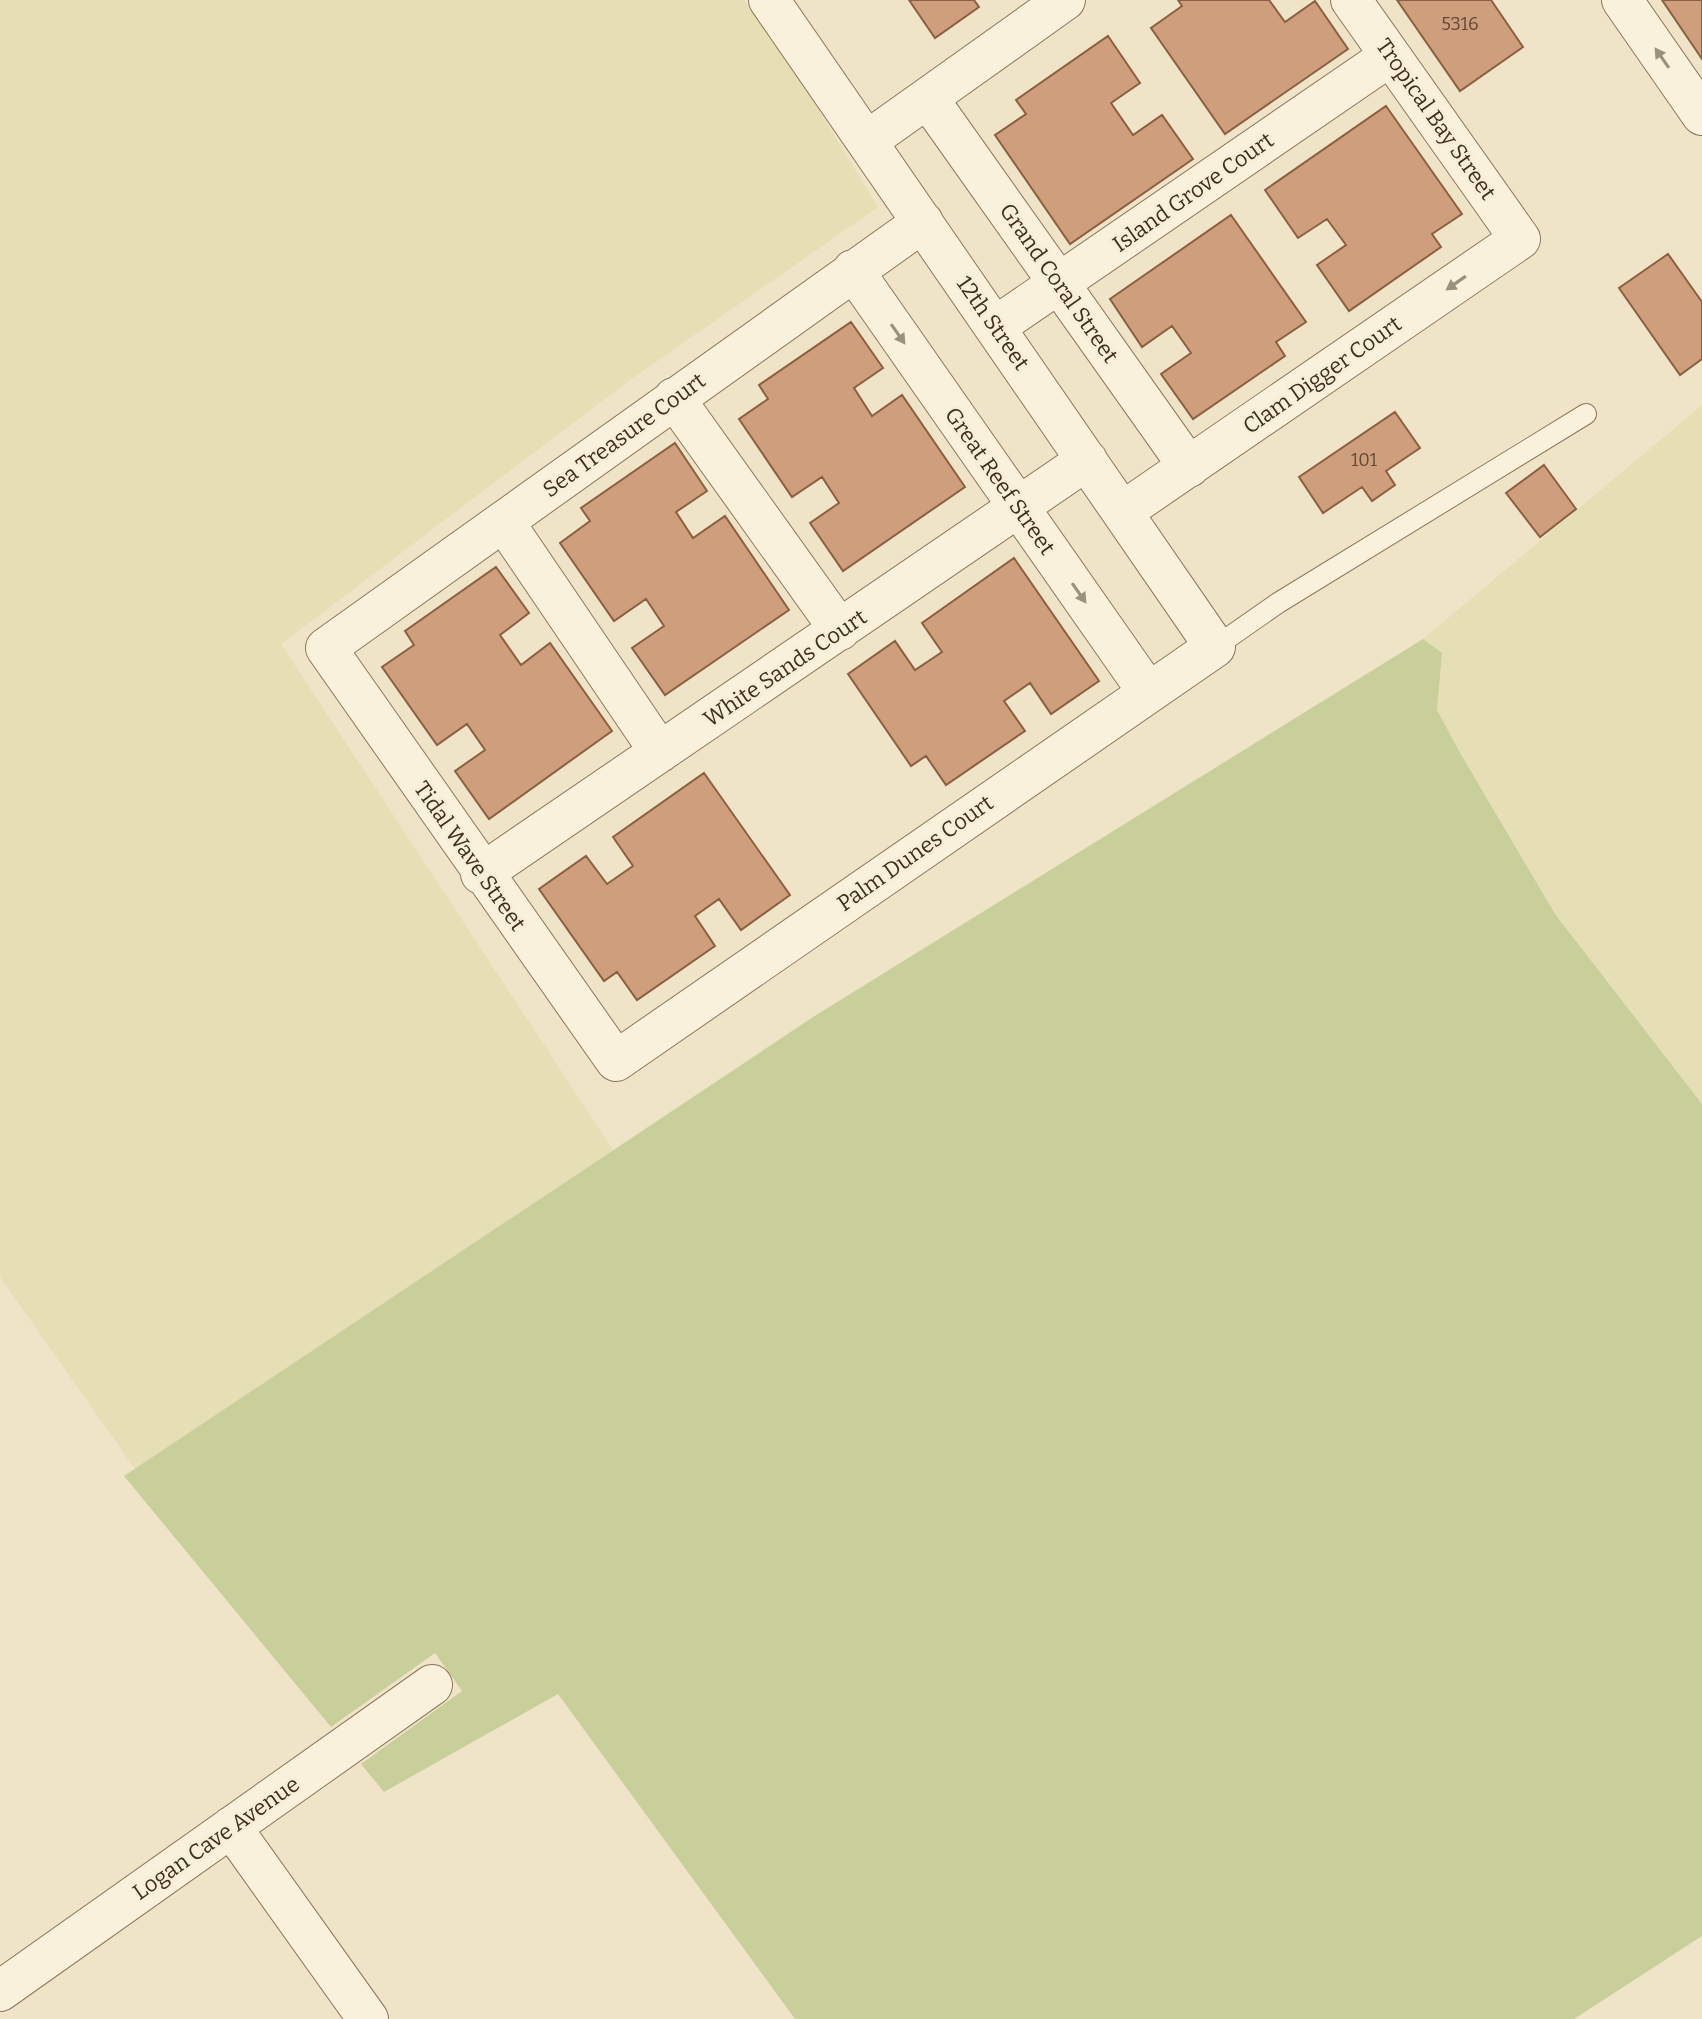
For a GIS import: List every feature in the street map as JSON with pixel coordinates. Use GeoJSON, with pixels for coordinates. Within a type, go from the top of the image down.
{"type":"FeatureCollection","features":[{"type":"Feature","properties":{"kind":"street","name":"12th Street"},"geometry":{"type":"LineString","coordinates":[[769,0],[1215,647]]}},
{"type":"Feature","properties":{"kind":"street"},"geometry":{"type":"LineString","coordinates":[[867,141],[929,100],[1065,0]]}},
{"type":"Feature","properties":{"kind":"street","name":"Tropical Bay Street"},"geometry":{"type":"LineString","coordinates":[[1351,0],[1520,239]]}},
{"type":"Feature","properties":{"kind":"street"},"geometry":{"type":"LineString","coordinates":[[1622,0],[1702,115]]}},
{"type":"Feature","properties":{"kind":"street","name":"Island Grove Court"},"geometry":{"type":"LineString","coordinates":[[995,327],[1390,56]]}},
{"type":"Feature","properties":{"kind":"street","name":"Grand Coral Street"},"geometry":{"type":"LineString","coordinates":[[929,100],[1189,467]]}},
{"type":"Feature","properties":{"kind":"street","name":"Sea Treasure Court"},"geometry":{"type":"LineString","coordinates":[[326,648],[923,222]]}},
{"type":"Feature","properties":{"kind":"street","name":"Clam Digger Court"},"geometry":{"type":"LineString","coordinates":[[1122,512],[1520,239]]}},
{"type":"Feature","properties":{"kind":"street","name":"Great Reef Street"},"geometry":{"type":"LineString","coordinates":[[853,270],[1148,692]]}},
{"type":"Feature","properties":{"kind":"street"},"geometry":{"type":"LineString","coordinates":[[674,398],[840,630]]}},
{"type":"Feature","properties":{"kind":"street","name":"White Sands Court"},"geometry":{"type":"LineString","coordinates":[[481,874],[1087,460]]}},
{"type":"Feature","properties":{"kind":"street"},"geometry":{"type":"LineString","coordinates":[[504,522],[660,752]]}},
{"type":"Feature","properties":{"kind":"street","name":"Palm Dunes Court"},"geometry":{"type":"LineString","coordinates":[[616,1061],[1215,647]]}},
{"type":"Feature","properties":{"kind":"street","name":"Tidal Wave Street"},"geometry":{"type":"LineString","coordinates":[[326,648],[481,874],[616,1061]]}},
{"type":"Feature","properties":{"kind":"street","name":"Logan Cave Avenue"},"geometry":{"type":"LineString","coordinates":[[0,1991],[432,1685]]}},
{"type":"Feature","properties":{"kind":"street"},"geometry":{"type":"LineString","coordinates":[[231,1827],[368,2019]]}},
{"type":"Feature","properties":{"kind":"lane"},"geometry":{"type":"LineString","coordinates":[[1215,647],[1278,603],[1586,414]]}},
{"type":"Feature","properties":{"kind":"shaded area"},"geometry":{"type":"Polygon","coordinates":[[[0,0],[744,0],[806,89],[878,207],[630,380],[281,644],[613,1150],[135,1469],[0,1277],[0,0]]]}},
{"type":"Feature","properties":{"kind":"shaded area"},"geometry":{"type":"Polygon","coordinates":[[[1702,405],[1702,1104],[1555,914],[1436,710],[1442,653],[1423,639],[1702,405]]]}},
{"type":"Feature","properties":{"kind":"green space"},"geometry":{"type":"Polygon","coordinates":[[[1423,639],[1442,653],[1437,710],[1555,914],[1702,1104],[1702,1936],[1574,2019],[795,2019],[558,1694],[384,1792],[361,1764],[462,1691],[435,1653],[331,1727],[124,1476],[813,1017],[1423,639]]]}},
{"type":"Feature","properties":{"kind":"building"},"geometry":{"type":"Polygon","coordinates":[[[909,0],[974,0],[979,7],[935,38],[909,0]]]}},
{"type":"Feature","properties":{"kind":"building"},"geometry":{"type":"Polygon","coordinates":[[[1178,0],[1269,0],[1285,22],[1315,1],[1348,49],[1225,134],[1151,28],[1182,6],[1178,0]]]}},
{"type":"Feature","properties":{"kind":"building"},"geometry":{"type":"Polygon","coordinates":[[[1397,0],[1491,0],[1523,47],[1460,91],[1397,0]]]}},
{"type":"Feature","properties":{"kind":"building"},"geometry":{"type":"Polygon","coordinates":[[[1662,0],[1702,0],[1702,59],[1662,0]]]}},
{"type":"Feature","properties":{"kind":"building"},"geometry":{"type":"Polygon","coordinates":[[[1108,36],[1140,83],[1111,103],[1133,135],[1162,115],[1193,159],[1070,244],[995,135],[1026,114],[1016,100],[1108,36]]]}},
{"type":"Feature","properties":{"kind":"building"},"geometry":{"type":"Polygon","coordinates":[[[1386,106],[1462,214],[1432,234],[1441,247],[1349,311],[1317,265],[1346,245],[1327,219],[1298,238],[1265,190],[1386,106]]]}},
{"type":"Feature","properties":{"kind":"building"},"geometry":{"type":"Polygon","coordinates":[[[1231,215],[1306,322],[1276,342],[1285,356],[1193,419],[1161,374],[1191,353],[1172,326],[1142,347],[1110,299],[1231,215]]]}},
{"type":"Feature","properties":{"kind":"building"},"geometry":{"type":"Polygon","coordinates":[[[1668,254],[1702,302],[1702,359],[1680,375],[1619,288],[1668,254]]]}},
{"type":"Feature","properties":{"kind":"building"},"geometry":{"type":"Polygon","coordinates":[[[851,322],[883,368],[854,388],[872,416],[902,395],[965,487],[843,571],[810,523],[839,503],[822,477],[792,497],[739,419],[768,399],[759,385],[851,322]]]}},
{"type":"Feature","properties":{"kind":"building"},"geometry":{"type":"Polygon","coordinates":[[[1395,412],[1420,448],[1386,471],[1395,485],[1372,501],[1362,487],[1323,513],[1299,477],[1395,412]]]}},
{"type":"Feature","properties":{"kind":"building"},"geometry":{"type":"Polygon","coordinates":[[[675,443],[707,491],[676,512],[693,538],[725,516],[789,610],[665,695],[632,648],[664,626],[646,599],[614,621],[560,543],[590,521],[581,508],[675,443]]]}},
{"type":"Feature","properties":{"kind":"building"},"geometry":{"type":"Polygon","coordinates":[[[1544,465],[1576,509],[1540,537],[1506,493],[1544,465]]]}},
{"type":"Feature","properties":{"kind":"building"},"geometry":{"type":"Polygon","coordinates":[[[1014,558],[1099,681],[1051,714],[1030,683],[1004,701],[1025,731],[946,785],[926,756],[911,766],[848,674],[895,641],[915,670],[942,652],[922,623],[1014,558]]]}},
{"type":"Feature","properties":{"kind":"building"},"geometry":{"type":"Polygon","coordinates":[[[496,567],[529,613],[500,635],[521,665],[550,643],[612,731],[489,819],[455,771],[485,750],[467,724],[437,745],[382,667],[414,645],[405,631],[496,567]]]}},
{"type":"Feature","properties":{"kind":"building"},"geometry":{"type":"Polygon","coordinates":[[[704,773],[790,895],[741,930],[719,899],[695,916],[715,946],[637,1000],[617,972],[604,981],[539,889],[586,856],[607,884],[633,866],[613,837],[704,773]]]}}]}
